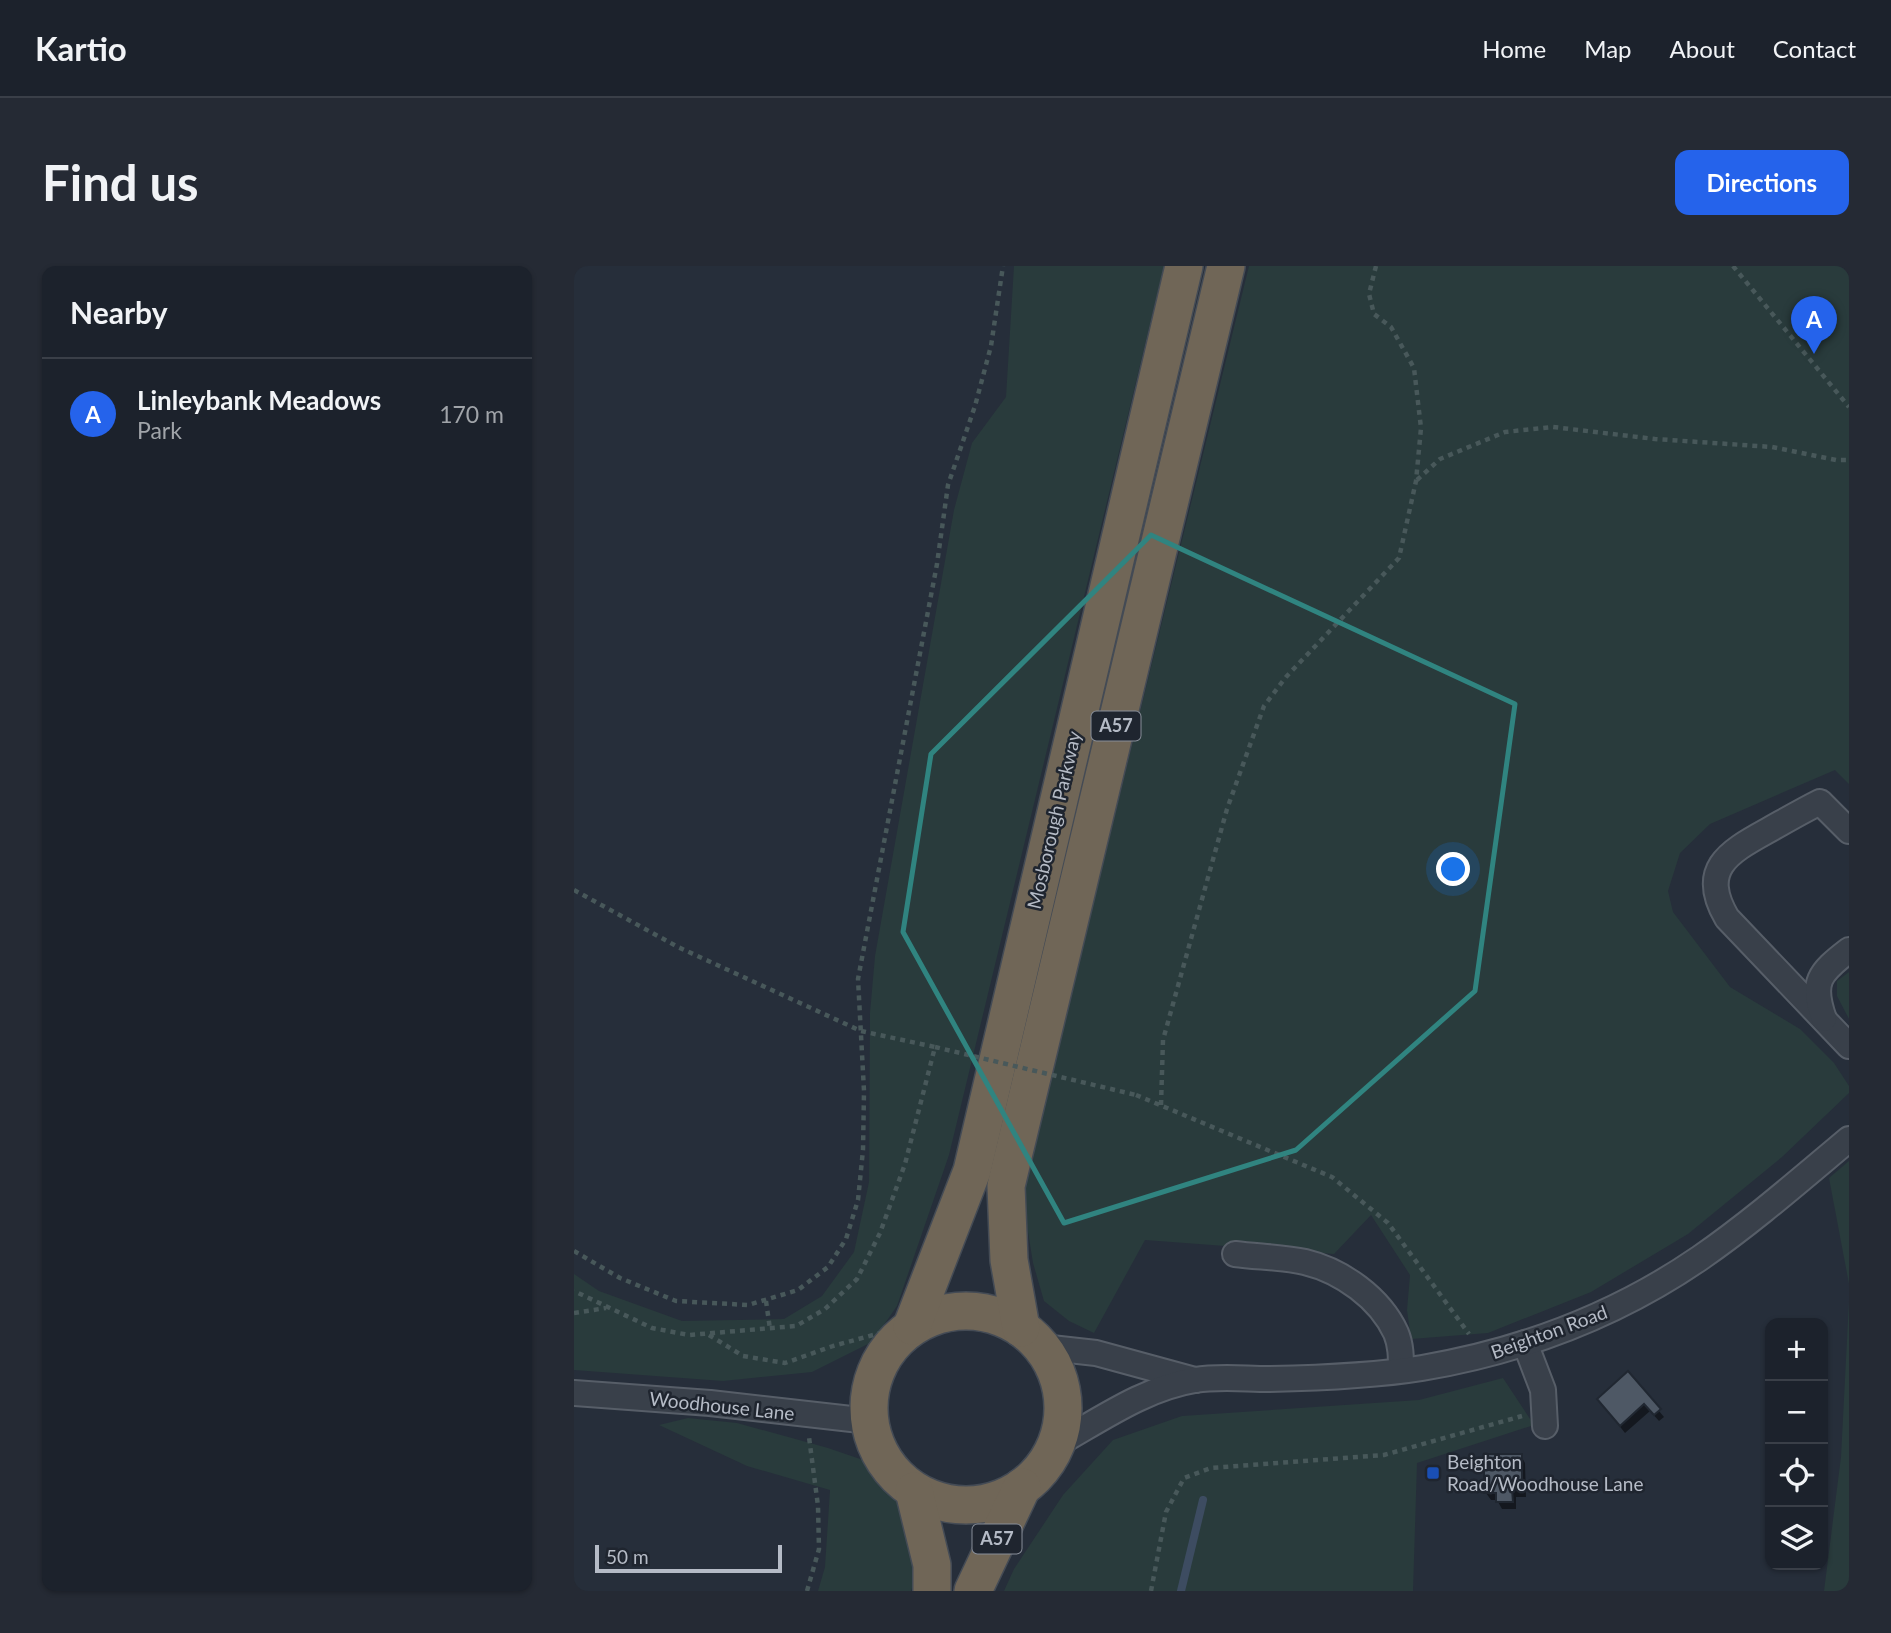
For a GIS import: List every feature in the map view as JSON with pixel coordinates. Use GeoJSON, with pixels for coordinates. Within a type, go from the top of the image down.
{"type":"FeatureCollection","features":[{"type":"Feature","properties":{"kind":"highway","name":"Mosborough Parkway"},"geometry":{"type":"LineString","coordinates":[[910,1328],[972,1171],[1184,266]]}},
{"type":"Feature","properties":{"kind":"highway","name":"Mosborough Parkway"},"geometry":{"type":"LineString","coordinates":[[1032,1337],[1009,1260],[1006,1186],[1226,266]]}},
{"type":"Feature","properties":{"kind":"highway"},"geometry":{"type":"LineString","coordinates":[[976,1310],[1032,1337],[1062,1390],[1062,1424],[1056,1444],[1039,1473],[1022,1487],[992,1502],[964,1506],[930,1499],[914,1491],[888,1468],[876,1447],[869,1421],[871,1383],[885,1352],[910,1328],[943,1313],[976,1310]]}},
{"type":"Feature","properties":{"kind":"highway","name":"A57"},"geometry":{"type":"LineString","coordinates":[[973,1591],[1022,1487]]}},
{"type":"Feature","properties":{"kind":"highway"},"geometry":{"type":"LineString","coordinates":[[914,1491],[932,1565],[932,1591]]}},
{"type":"Feature","properties":{"kind":"street"},"geometry":{"type":"LineString","coordinates":[[1849,831],[1820,802],[1735,849],[1720,866],[1715,886],[1717,901],[1727,918],[1849,1046]]}},
{"type":"Feature","properties":{"kind":"street"},"geometry":{"type":"LineString","coordinates":[[1826,1023],[1817,992],[1818,981],[1849,950]]}},
{"type":"Feature","properties":{"kind":"street","name":"Beighton Road"},"geometry":{"type":"LineString","coordinates":[[1056,1444],[1150,1393],[1196,1380],[1304,1378],[1401,1370],[1484,1356],[1590,1320],[1641,1294],[1699,1259],[1754,1218],[1849,1139]]}},
{"type":"Feature","properties":{"kind":"street"},"geometry":{"type":"LineString","coordinates":[[1235,1254],[1305,1262],[1338,1274],[1368,1296],[1384,1313],[1401,1349],[1401,1370]]}},
{"type":"Feature","properties":{"kind":"street","name":"Beighton Road"},"geometry":{"type":"LineString","coordinates":[[1032,1337],[1196,1380]]}},
{"type":"Feature","properties":{"kind":"street"},"geometry":{"type":"LineString","coordinates":[[1525,1343],[1543,1390],[1545,1418]]}},
{"type":"Feature","properties":{"kind":"street","name":"Woodhouse Lane"},"geometry":{"type":"LineString","coordinates":[[574,1392],[710,1403],[869,1421]]}},
{"type":"Feature","properties":{"kind":"path"},"geometry":{"type":"LineString","coordinates":[[574,1251],[620,1278],[676,1301],[748,1305],[798,1290],[828,1267],[846,1239],[858,1200],[863,1150],[864,1091],[858,979],[937,564],[948,485],[975,406],[991,346],[1003,266]]}},
{"type":"Feature","properties":{"kind":"path"},"geometry":{"type":"LineString","coordinates":[[1161,1105],[1163,1041],[1227,809],[1264,706],[1286,677],[1399,558],[1416,481],[1421,428],[1414,368],[1391,327],[1374,314],[1369,294],[1376,266]]}},
{"type":"Feature","properties":{"kind":"path"},"geometry":{"type":"LineString","coordinates":[[1733,266],[1849,407]]}},
{"type":"Feature","properties":{"kind":"path"},"geometry":{"type":"LineString","coordinates":[[1416,481],[1440,459],[1505,432],[1553,427],[1655,439],[1772,447],[1836,460],[1849,460]]}},
{"type":"Feature","properties":{"kind":"path"},"geometry":{"type":"LineString","coordinates":[[574,890],[678,947],[860,1031],[1136,1095],[1332,1177],[1388,1223],[1484,1356]]}},
{"type":"Feature","properties":{"kind":"path"},"geometry":{"type":"LineString","coordinates":[[574,1291],[652,1328],[688,1335],[796,1326],[825,1309],[857,1279],[880,1233],[905,1164],[935,1047]]}},
{"type":"Feature","properties":{"kind":"path"},"geometry":{"type":"LineString","coordinates":[[766,1301],[770,1329]]}},
{"type":"Feature","properties":{"kind":"path"},"geometry":{"type":"LineString","coordinates":[[574,1313],[607,1308]]}},
{"type":"Feature","properties":{"kind":"path"},"geometry":{"type":"LineString","coordinates":[[708,1334],[743,1356],[785,1363],[877,1333],[910,1328]]}},
{"type":"Feature","properties":{"kind":"path"},"geometry":{"type":"LineString","coordinates":[[806,1414],[818,1507],[819,1549],[807,1591]]}},
{"type":"Feature","properties":{"kind":"path"},"geometry":{"type":"LineString","coordinates":[[1151,1591],[1166,1513],[1184,1478],[1211,1468],[1384,1455],[1545,1418]]}},
{"type":"Feature","properties":{"kind":"highlighted area"},"geometry":{"type":"Polygon","coordinates":[[[1151,535],[1515,704],[1475,991],[1296,1150],[1064,1223],[903,932],[931,754],[1151,535]]]}},
{"type":"Feature","properties":{"kind":"shaded area"},"geometry":{"type":"Polygon","coordinates":[[[1014,266],[1164,266],[949,1155],[897,1306],[872,1342],[812,1372],[723,1381],[574,1370],[574,1274],[599,1291],[682,1321],[784,1319],[822,1296],[854,1252],[869,1182],[870,1013],[875,956],[954,510],[972,443],[1006,397],[1014,266]]]}},
{"type":"Feature","properties":{"kind":"shaded area"},"geometry":{"type":"Polygon","coordinates":[[[1249,266],[1849,266],[1849,784],[1835,770],[1710,824],[1680,853],[1668,891],[1673,912],[1730,987],[1800,1029],[1834,1063],[1849,1086],[1849,1093],[1782,1157],[1688,1234],[1591,1292],[1488,1333],[1411,1339],[1407,1310],[1410,1275],[1371,1215],[1334,1254],[1145,1240],[1094,1333],[1069,1321],[1044,1301],[1033,1263],[1022,1195],[1249,266]]]}},
{"type":"Feature","properties":{"kind":"shaded area"},"geometry":{"type":"Polygon","coordinates":[[[1849,972],[1849,1019],[1837,996],[1837,981],[1849,972]]]}},
{"type":"Feature","properties":{"kind":"shaded area"},"geometry":{"type":"Polygon","coordinates":[[[1849,1161],[1849,1284],[1829,1178],[1849,1161]]]}},
{"type":"Feature","properties":{"kind":"shaded area"},"geometry":{"type":"Polygon","coordinates":[[[1849,1301],[1849,1591],[1824,1591],[1841,1457],[1849,1301]]]}},
{"type":"Feature","properties":{"kind":"shaded area"},"geometry":{"type":"Polygon","coordinates":[[[1503,1378],[1534,1425],[1417,1463],[1413,1591],[1004,1591],[1014,1569],[1063,1495],[1113,1440],[1182,1416],[1419,1400],[1503,1378]]]}},
{"type":"Feature","properties":{"kind":"shaded area"},"geometry":{"type":"Polygon","coordinates":[[[688,1418],[737,1423],[866,1461],[900,1494],[917,1573],[911,1591],[818,1591],[825,1567],[830,1490],[747,1466],[659,1425],[688,1418]]]}},
{"type":"Feature","properties":{"kind":"building"},"geometry":{"type":"Polygon","coordinates":[[[1628,1371],[1661,1409],[1654,1415],[1644,1404],[1620,1426],[1597,1399],[1628,1371]]]}},
{"type":"Feature","properties":{"kind":"building"},"geometry":{"type":"Polygon","coordinates":[[[1484,1454],[1522,1454],[1522,1489],[1512,1489],[1513,1502],[1496,1502],[1496,1493],[1484,1493],[1484,1454]]]}},
{"type":"Feature","properties":{"kind":"waterway"},"geometry":{"type":"LineString","coordinates":[[1181,1591],[1203,1500]]}},
{"type":"Feature","properties":{"kind":"place","name":"Linleybank Meadows"},"geometry":{"type":"Point","coordinates":[1814,354]}},
{"type":"Feature","properties":{"kind":"place","name":"Beighton Road/Woodhouse Lane"},"geometry":{"type":"Point","coordinates":[1433,1473]}}]}
